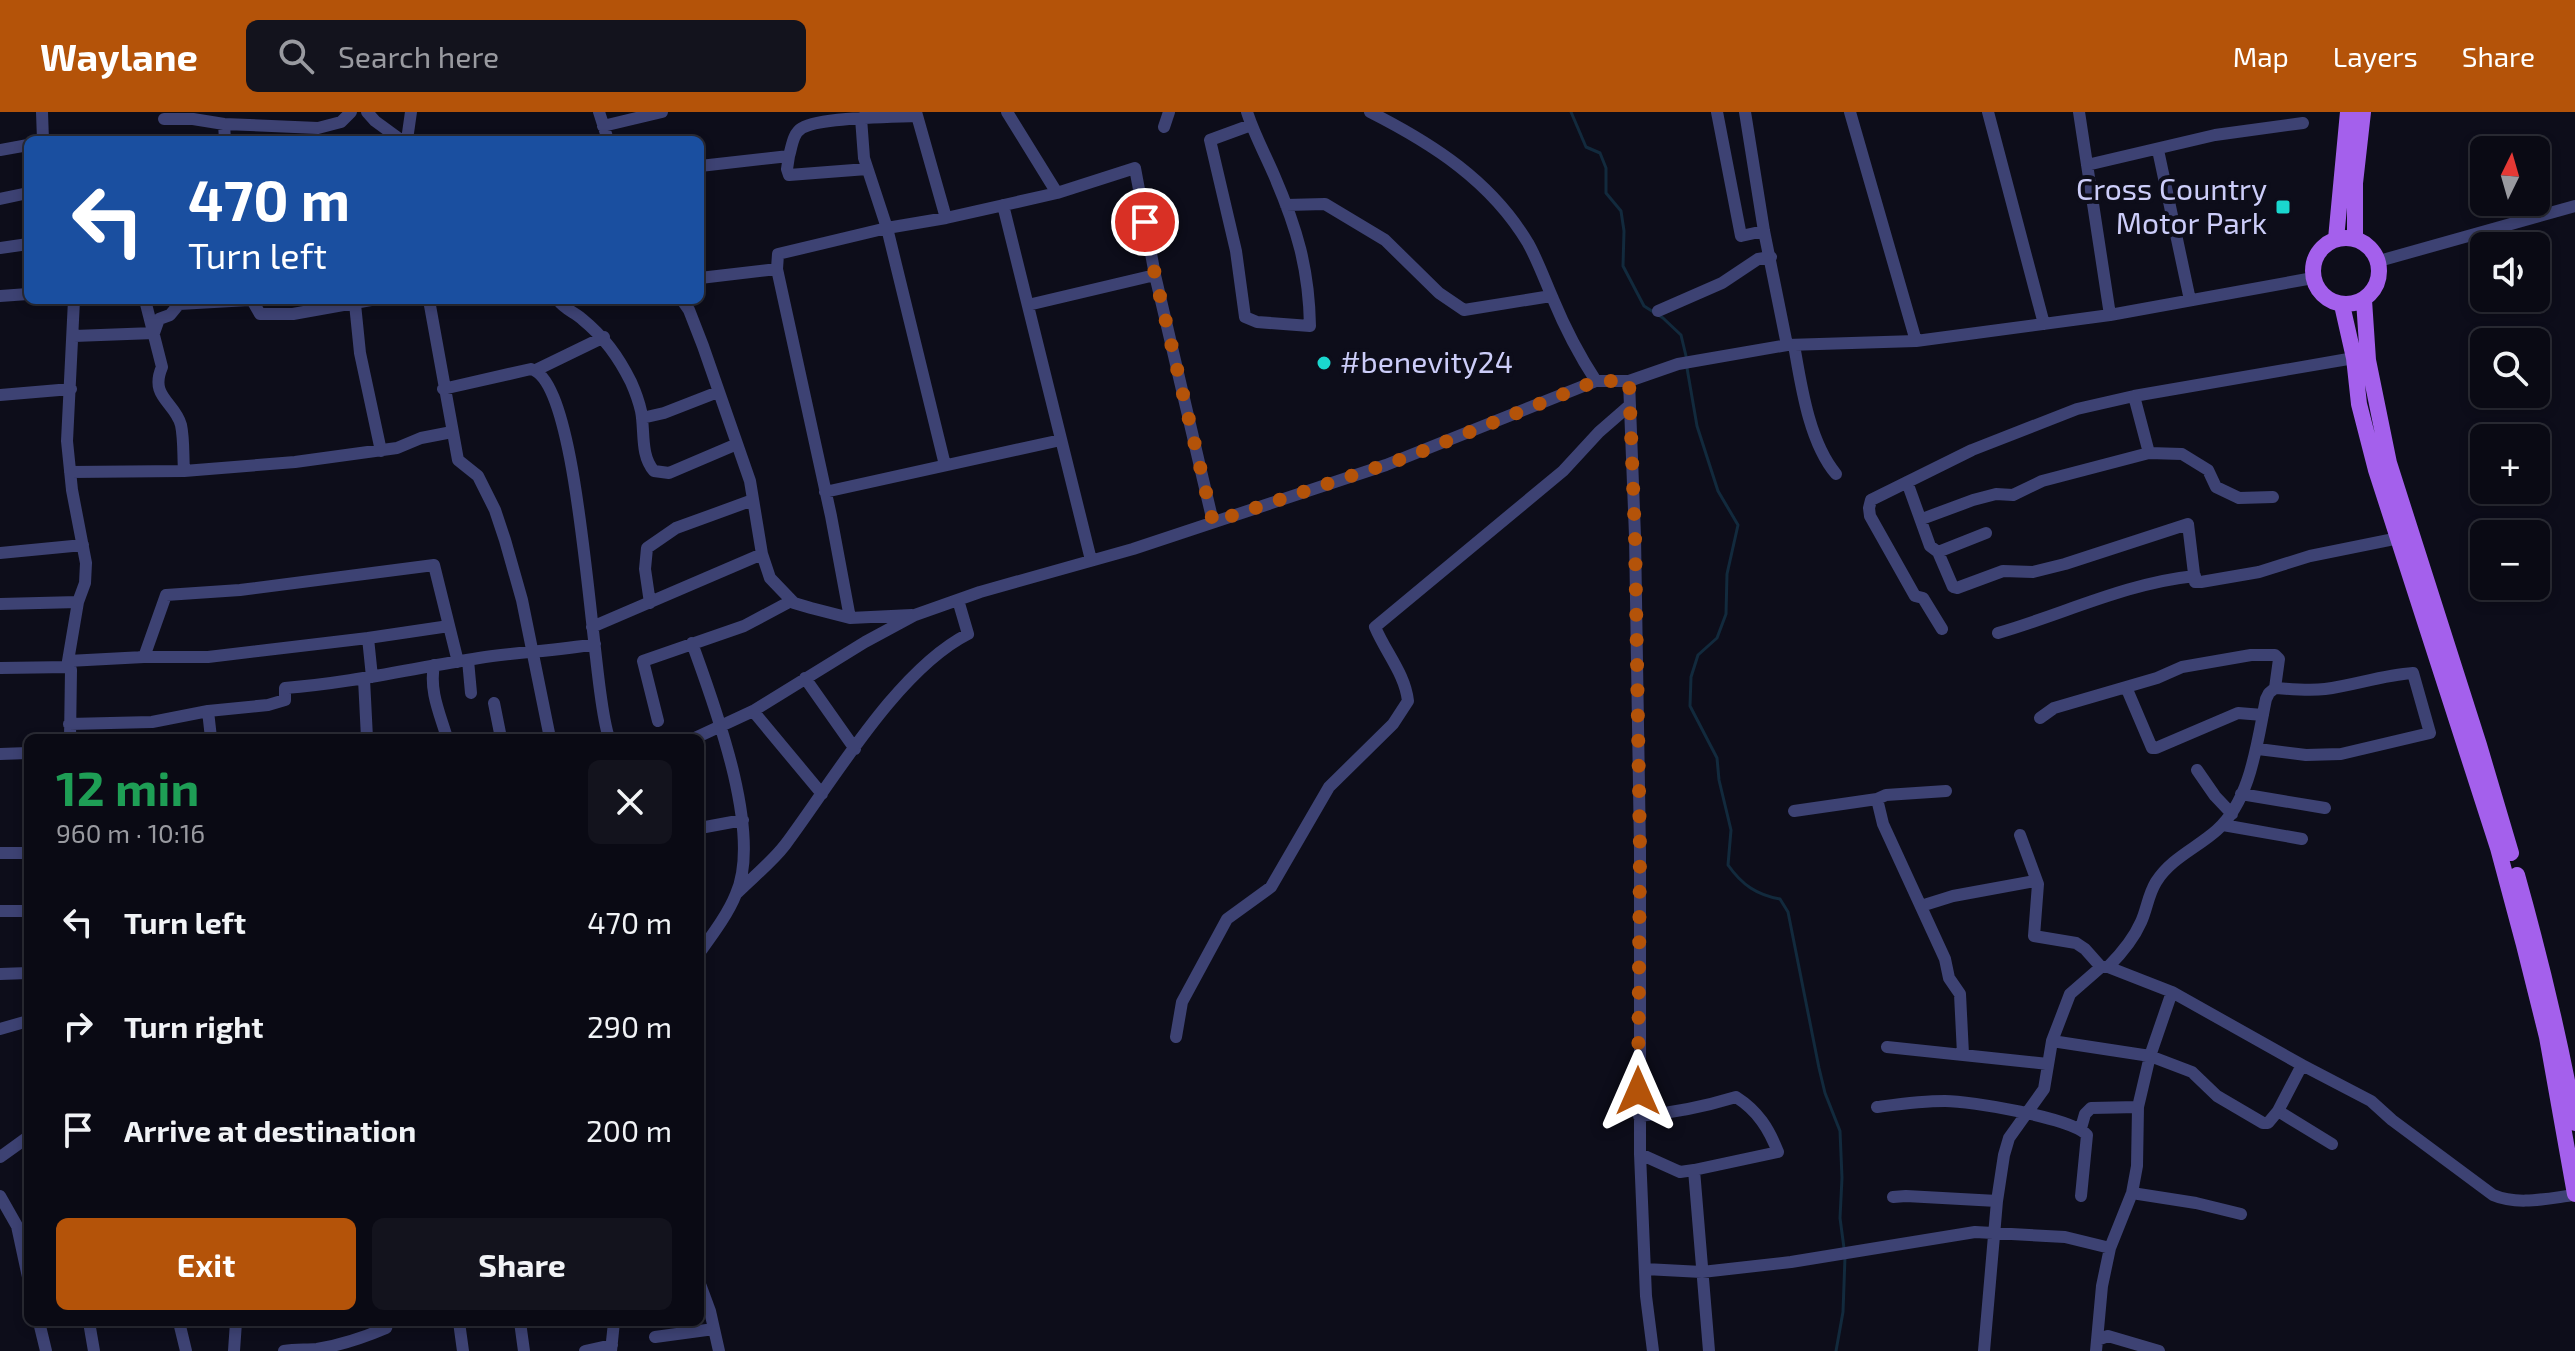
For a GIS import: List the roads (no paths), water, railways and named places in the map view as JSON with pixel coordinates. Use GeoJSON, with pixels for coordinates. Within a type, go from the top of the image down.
{"type":"FeatureCollection","features":[{"type":"Feature","properties":{"kind":"main road"},"geometry":{"type":"LineString","coordinates":[[2336,239],[2348,112]]}},
{"type":"Feature","properties":{"kind":"main road"},"geometry":{"type":"LineString","coordinates":[[2355,238],[2355,183],[2363,112]]}},
{"type":"Feature","properties":{"kind":"main road"},"geometry":{"type":"LineString","coordinates":[[2355,238],[2370,246],[2379,261],[2379,283],[2364,300],[2342,305],[2329,300],[2319,291],[2313,278],[2314,262],[2322,248],[2336,239],[2355,238]]}},
{"type":"Feature","properties":{"kind":"main road"},"geometry":{"type":"LineString","coordinates":[[2364,300],[2368,360],[2389,463],[2501,819],[2541,961],[2575,1123]]}},
{"type":"Feature","properties":{"kind":"main road"},"geometry":{"type":"LineString","coordinates":[[2342,305],[2354,358],[2359,404],[2376,470],[2498,848],[2524,945],[2547,1037],[2575,1195]]}},
{"type":"Feature","properties":{"kind":"street"},"geometry":{"type":"LineString","coordinates":[[42,112],[43,136]]}},
{"type":"Feature","properties":{"kind":"street"},"geometry":{"type":"LineString","coordinates":[[268,112],[276,131]]}},
{"type":"Feature","properties":{"kind":"street"},"geometry":{"type":"LineString","coordinates":[[164,119],[193,119],[276,131],[333,125],[351,112]]}},
{"type":"Feature","properties":{"kind":"street"},"geometry":{"type":"LineString","coordinates":[[367,112],[398,136]]}},
{"type":"Feature","properties":{"kind":"street"},"geometry":{"type":"LineString","coordinates":[[405,136],[411,112]]}},
{"type":"Feature","properties":{"kind":"street"},"geometry":{"type":"LineString","coordinates":[[599,112],[607,136]]}},
{"type":"Feature","properties":{"kind":"street"},"geometry":{"type":"LineString","coordinates":[[603,126],[662,112]]}},
{"type":"Feature","properties":{"kind":"street"},"geometry":{"type":"LineString","coordinates":[[1007,112],[1057,193]]}},
{"type":"Feature","properties":{"kind":"street"},"geometry":{"type":"LineString","coordinates":[[1164,127],[1169,112]]}},
{"type":"Feature","properties":{"kind":"street"},"geometry":{"type":"LineString","coordinates":[[1370,112],[1387,117],[1423,139],[1502,205],[1529,245],[1576,349],[1596,381]]}},
{"type":"Feature","properties":{"kind":"street"},"geometry":{"type":"LineString","coordinates":[[1717,112],[1741,236],[1764,231]]}},
{"type":"Feature","properties":{"kind":"street"},"geometry":{"type":"LineString","coordinates":[[1745,112],[1764,231],[1804,406],[1828,465],[1836,474]]}},
{"type":"Feature","properties":{"kind":"street"},"geometry":{"type":"LineString","coordinates":[[1850,112],[1916,341]]}},
{"type":"Feature","properties":{"kind":"street"},"geometry":{"type":"LineString","coordinates":[[2079,112],[2110,315]]}},
{"type":"Feature","properties":{"kind":"street"},"geometry":{"type":"LineString","coordinates":[[867,169],[789,175],[787,169],[795,135],[821,117],[916,114],[946,218]]}},
{"type":"Feature","properties":{"kind":"street"},"geometry":{"type":"LineString","coordinates":[[1991,114],[2044,324]]}},
{"type":"Feature","properties":{"kind":"street"},"geometry":{"type":"LineString","coordinates":[[861,118],[867,169],[887,228],[945,465]]}},
{"type":"Feature","properties":{"kind":"street"},"geometry":{"type":"LineString","coordinates":[[1249,118],[1303,251],[1310,300],[1310,326],[1257,322],[1245,317],[1236,251],[1210,140],[1249,118]]}},
{"type":"Feature","properties":{"kind":"street"},"geometry":{"type":"LineString","coordinates":[[2087,165],[2215,135],[2303,123]]}},
{"type":"Feature","properties":{"kind":"street"},"geometry":{"type":"LineString","coordinates":[[224,124],[225,136]]}},
{"type":"Feature","properties":{"kind":"street"},"geometry":{"type":"LineString","coordinates":[[0,150],[24,146]]}},
{"type":"Feature","properties":{"kind":"street"},"geometry":{"type":"LineString","coordinates":[[2158,150],[2190,300]]}},
{"type":"Feature","properties":{"kind":"street"},"geometry":{"type":"LineString","coordinates":[[704,166],[789,156]]}},
{"type":"Feature","properties":{"kind":"street"},"geometry":{"type":"LineString","coordinates":[[850,618],[777,269],[778,254],[1057,193],[1135,168],[1155,275],[1213,522]]}},
{"type":"Feature","properties":{"kind":"street"},"geometry":{"type":"LineString","coordinates":[[0,199],[24,194]]}},
{"type":"Feature","properties":{"kind":"street"},"geometry":{"type":"LineString","coordinates":[[1286,205],[1325,204],[1385,240],[1439,293],[1464,310],[1551,296]]}},
{"type":"Feature","properties":{"kind":"street"},"geometry":{"type":"LineString","coordinates":[[1003,205],[1091,560]]}},
{"type":"Feature","properties":{"kind":"street"},"geometry":{"type":"LineString","coordinates":[[2379,261],[2575,206]]}},
{"type":"Feature","properties":{"kind":"street"},"geometry":{"type":"LineString","coordinates":[[0,248],[24,245]]}},
{"type":"Feature","properties":{"kind":"street"},"geometry":{"type":"LineString","coordinates":[[1658,311],[1722,283],[1758,259],[1771,257]]}},
{"type":"Feature","properties":{"kind":"street"},"geometry":{"type":"LineString","coordinates":[[704,278],[777,269]]}},
{"type":"Feature","properties":{"kind":"street"},"geometry":{"type":"LineString","coordinates":[[1028,305],[1155,275]]}},
{"type":"Feature","properties":{"kind":"street"},"geometry":{"type":"LineString","coordinates":[[704,734],[753,711],[915,615],[1415,455],[1596,381],[1629,381],[1678,364],[1791,345],[1916,341],[2110,315],[2313,278]]}},
{"type":"Feature","properties":{"kind":"street"},"geometry":{"type":"LineString","coordinates":[[0,296],[24,294]]}},
{"type":"Feature","properties":{"kind":"street"},"geometry":{"type":"LineString","coordinates":[[74,304],[67,441],[86,563],[69,664],[70,731],[268,705],[285,700],[285,688],[368,678],[516,652],[531,653],[595,644]]}},
{"type":"Feature","properties":{"kind":"street"},"geometry":{"type":"LineString","coordinates":[[146,304],[162,367],[158,375],[161,396],[181,422],[184,471]]}},
{"type":"Feature","properties":{"kind":"street"},"geometry":{"type":"LineString","coordinates":[[154,333],[159,319],[170,315],[179,304]]}},
{"type":"Feature","properties":{"kind":"street"},"geometry":{"type":"LineString","coordinates":[[253,304],[260,314],[293,314],[355,304],[360,353],[381,451]]}},
{"type":"Feature","properties":{"kind":"street"},"geometry":{"type":"LineString","coordinates":[[430,304],[458,460],[478,476],[498,519],[517,580],[549,734]]}},
{"type":"Feature","properties":{"kind":"street"},"geometry":{"type":"LineString","coordinates":[[563,304],[604,337],[632,384],[642,418],[649,465],[659,473],[669,473],[737,444]]}},
{"type":"Feature","properties":{"kind":"street"},"geometry":{"type":"LineString","coordinates":[[685,304],[750,481],[762,554],[770,578],[794,603],[850,618],[915,615]]}},
{"type":"Feature","properties":{"kind":"street"},"geometry":{"type":"LineString","coordinates":[[74,336],[154,333]]}},
{"type":"Feature","properties":{"kind":"street"},"geometry":{"type":"LineString","coordinates":[[443,389],[536,370],[604,337]]}},
{"type":"Feature","properties":{"kind":"street"},"geometry":{"type":"LineString","coordinates":[[1942,629],[1923,598],[1915,596],[1870,516],[1871,500],[1972,450],[2064,414],[2134,396],[2354,358]]}},
{"type":"Feature","properties":{"kind":"street"},"geometry":{"type":"LineString","coordinates":[[536,370],[545,378],[559,411],[576,490],[600,707],[608,734]]}},
{"type":"Feature","properties":{"kind":"street"},"geometry":{"type":"LineString","coordinates":[[1629,381],[1640,850],[1639,1116],[1645,1269],[1653,1351]]}},
{"type":"Feature","properties":{"kind":"street"},"geometry":{"type":"LineString","coordinates":[[0,395],[71,389]]}},
{"type":"Feature","properties":{"kind":"street"},"geometry":{"type":"LineString","coordinates":[[642,418],[718,392]]}},
{"type":"Feature","properties":{"kind":"street"},"geometry":{"type":"LineString","coordinates":[[2134,396],[2149,453]]}},
{"type":"Feature","properties":{"kind":"street"},"geometry":{"type":"LineString","coordinates":[[1176,1037],[1182,1002],[1227,919],[1271,887],[1329,787],[1393,724],[1408,701],[1406,684],[1375,627],[1563,471],[1599,432],[1630,405]]}},
{"type":"Feature","properties":{"kind":"street"},"geometry":{"type":"LineString","coordinates":[[70,472],[184,471],[295,462],[397,448],[421,438],[452,432]]}},
{"type":"Feature","properties":{"kind":"street"},"geometry":{"type":"LineString","coordinates":[[825,492],[1061,440]]}},
{"type":"Feature","properties":{"kind":"street"},"geometry":{"type":"LineString","coordinates":[[1922,519],[1973,500],[1996,494],[2013,495],[2042,481],[2149,453],[2182,454],[2208,470],[2216,487],[2239,498],[2273,497]]}},
{"type":"Feature","properties":{"kind":"street"},"geometry":{"type":"LineString","coordinates":[[1907,482],[1930,546],[1938,552],[1953,587],[1957,588],[2003,571],[2033,572],[2065,564],[2188,524],[2195,582],[2259,572],[2310,556],[2399,538]]}},
{"type":"Feature","properties":{"kind":"street"},"geometry":{"type":"LineString","coordinates":[[650,603],[645,569],[647,548],[676,528],[753,500]]}},
{"type":"Feature","properties":{"kind":"street"},"geometry":{"type":"LineString","coordinates":[[1938,552],[1986,533]]}},
{"type":"Feature","properties":{"kind":"street"},"geometry":{"type":"LineString","coordinates":[[0,553],[83,545]]}},
{"type":"Feature","properties":{"kind":"street"},"geometry":{"type":"LineString","coordinates":[[592,627],[762,554]]}},
{"type":"Feature","properties":{"kind":"street"},"geometry":{"type":"LineString","coordinates":[[140,657],[144,657],[166,595],[255,588],[434,565],[449,626],[471,693]]}},
{"type":"Feature","properties":{"kind":"street"},"geometry":{"type":"LineString","coordinates":[[1998,633],[2104,596],[2195,576]]}},
{"type":"Feature","properties":{"kind":"street"},"geometry":{"type":"LineString","coordinates":[[704,946],[737,893],[782,848],[912,677],[944,649],[968,634],[958,600]]}},
{"type":"Feature","properties":{"kind":"street"},"geometry":{"type":"LineString","coordinates":[[658,721],[643,661],[744,626],[791,601]]}},
{"type":"Feature","properties":{"kind":"street"},"geometry":{"type":"LineString","coordinates":[[0,604],[78,602]]}},
{"type":"Feature","properties":{"kind":"street"},"geometry":{"type":"LineString","coordinates":[[0,668],[140,657],[208,657],[449,626]]}},
{"type":"Feature","properties":{"kind":"street"},"geometry":{"type":"LineString","coordinates":[[367,734],[368,638]]}},
{"type":"Feature","properties":{"kind":"street"},"geometry":{"type":"LineString","coordinates":[[692,643],[722,726],[743,820],[745,849],[737,893]]}},
{"type":"Feature","properties":{"kind":"street"},"geometry":{"type":"LineString","coordinates":[[1984,1351],[2004,1155],[2009,1138],[2044,1089],[2052,1041],[2070,994],[2104,967],[2140,923],[2149,895],[2167,867],[2223,825],[2232,814],[2258,749],[2263,715],[2269,693],[2275,688],[2279,659],[2275,655],[2265,654],[2182,667],[2157,678],[2054,708],[2040,718]]}},
{"type":"Feature","properties":{"kind":"street"},"geometry":{"type":"LineString","coordinates":[[434,665],[432,677],[436,706],[446,734]]}},
{"type":"Feature","properties":{"kind":"street"},"geometry":{"type":"LineString","coordinates":[[2258,749],[2306,755],[2341,754],[2430,733],[2413,673],[2390,674],[2327,688],[2275,688]]}},
{"type":"Feature","properties":{"kind":"street"},"geometry":{"type":"LineString","coordinates":[[805,678],[855,749]]}},
{"type":"Feature","properties":{"kind":"street"},"geometry":{"type":"LineString","coordinates":[[2126,687],[2154,748],[2238,713],[2263,715]]}},
{"type":"Feature","properties":{"kind":"street"},"geometry":{"type":"LineString","coordinates":[[494,703],[500,734]]}},
{"type":"Feature","properties":{"kind":"street"},"geometry":{"type":"LineString","coordinates":[[208,711],[211,734]]}},
{"type":"Feature","properties":{"kind":"street"},"geometry":{"type":"LineString","coordinates":[[753,711],[822,794]]}},
{"type":"Feature","properties":{"kind":"street"},"geometry":{"type":"LineString","coordinates":[[0,754],[24,753]]}},
{"type":"Feature","properties":{"kind":"street"},"geometry":{"type":"LineString","coordinates":[[2197,770],[2232,814]]}},
{"type":"Feature","properties":{"kind":"street"},"geometry":{"type":"LineString","coordinates":[[1794,811],[1886,795],[1946,791]]}},
{"type":"Feature","properties":{"kind":"street"},"geometry":{"type":"LineString","coordinates":[[2241,794],[2325,808]]}},
{"type":"Feature","properties":{"kind":"street"},"geometry":{"type":"LineString","coordinates":[[1877,799],[1883,824],[1945,959],[1949,978],[1960,994],[1963,1054]]}},
{"type":"Feature","properties":{"kind":"street"},"geometry":{"type":"LineString","coordinates":[[704,827],[743,820]]}},
{"type":"Feature","properties":{"kind":"street"},"geometry":{"type":"LineString","coordinates":[[2223,825],[2302,839]]}},
{"type":"Feature","properties":{"kind":"street"},"geometry":{"type":"LineString","coordinates":[[2020,835],[2038,884],[2034,936],[2076,943],[2104,967],[2172,992],[2371,1101],[2493,1195],[2519,1201],[2575,1195]]}},
{"type":"Feature","properties":{"kind":"street"},"geometry":{"type":"LineString","coordinates":[[0,853],[24,853]]}},
{"type":"Feature","properties":{"kind":"street"},"geometry":{"type":"LineString","coordinates":[[1921,906],[1953,896],[2035,881]]}},
{"type":"Feature","properties":{"kind":"street"},"geometry":{"type":"LineString","coordinates":[[0,911],[24,911]]}},
{"type":"Feature","properties":{"kind":"street"},"geometry":{"type":"LineString","coordinates":[[0,974],[24,973]]}},
{"type":"Feature","properties":{"kind":"street"},"geometry":{"type":"LineString","coordinates":[[2159,1351],[2100,1342],[2100,1317],[2110,1248],[2132,1193],[2137,1166],[2138,1107],[2150,1056],[2172,992]]}},
{"type":"Feature","properties":{"kind":"street"},"geometry":{"type":"LineString","coordinates":[[0,1029],[24,1022]]}},
{"type":"Feature","properties":{"kind":"street"},"geometry":{"type":"LineString","coordinates":[[2052,1041],[2150,1056],[2192,1072],[2217,1096],[2263,1123],[2268,1123],[2278,1111],[2302,1065]]}},
{"type":"Feature","properties":{"kind":"street"},"geometry":{"type":"LineString","coordinates":[[1887,1047],[2048,1064]]}},
{"type":"Feature","properties":{"kind":"street"},"geometry":{"type":"LineString","coordinates":[[1639,1116],[1703,1107],[1736,1097],[1768,1127],[1778,1152],[1680,1172],[1640,1154]]}},
{"type":"Feature","properties":{"kind":"street"},"geometry":{"type":"LineString","coordinates":[[1877,1107],[1905,1102],[1957,1102],[2027,1113],[2081,1128],[2087,1135],[2081,1196]]}},
{"type":"Feature","properties":{"kind":"street"},"geometry":{"type":"LineString","coordinates":[[2081,1128],[2085,1114],[2091,1108],[2138,1107]]}},
{"type":"Feature","properties":{"kind":"street"},"geometry":{"type":"LineString","coordinates":[[2278,1111],[2332,1144]]}},
{"type":"Feature","properties":{"kind":"street"},"geometry":{"type":"LineString","coordinates":[[0,1157],[24,1140]]}},
{"type":"Feature","properties":{"kind":"street"},"geometry":{"type":"LineString","coordinates":[[1694,1170],[1709,1351]]}},
{"type":"Feature","properties":{"kind":"street"},"geometry":{"type":"LineString","coordinates":[[2132,1193],[2241,1214]]}},
{"type":"Feature","properties":{"kind":"street"},"geometry":{"type":"LineString","coordinates":[[0,1196],[17,1226],[24,1258]]}},
{"type":"Feature","properties":{"kind":"street"},"geometry":{"type":"LineString","coordinates":[[1893,1197],[1997,1201]]}},
{"type":"Feature","properties":{"kind":"street"},"geometry":{"type":"LineString","coordinates":[[1645,1269],[1702,1272],[1791,1262],[1938,1237],[1995,1232],[2065,1237],[2110,1248]]}},
{"type":"Feature","properties":{"kind":"street"},"geometry":{"type":"LineString","coordinates":[[704,1297],[719,1351]]}},
{"type":"Feature","properties":{"kind":"street"},"geometry":{"type":"LineString","coordinates":[[40,1326],[46,1351]]}},
{"type":"Feature","properties":{"kind":"street"},"geometry":{"type":"LineString","coordinates":[[90,1326],[94,1351]]}},
{"type":"Feature","properties":{"kind":"street"},"geometry":{"type":"LineString","coordinates":[[180,1326],[186,1351]]}},
{"type":"Feature","properties":{"kind":"street"},"geometry":{"type":"LineString","coordinates":[[234,1351],[236,1326]]}},
{"type":"Feature","properties":{"kind":"street"},"geometry":{"type":"LineString","coordinates":[[284,1351],[315,1349],[365,1337],[387,1326]]}},
{"type":"Feature","properties":{"kind":"street"},"geometry":{"type":"LineString","coordinates":[[460,1326],[463,1351]]}},
{"type":"Feature","properties":{"kind":"street"},"geometry":{"type":"LineString","coordinates":[[521,1326],[524,1351]]}},
{"type":"Feature","properties":{"kind":"street"},"geometry":{"type":"LineString","coordinates":[[585,1351],[612,1348],[614,1326]]}},
{"type":"Feature","properties":{"kind":"street"},"geometry":{"type":"LineString","coordinates":[[655,1337],[714,1329]]}},
{"type":"Feature","properties":{"kind":"street"},"geometry":{"type":"LineString","coordinates":[[365,1337],[366,1351]]}},
{"type":"Feature","properties":{"kind":"waterway"},"geometry":{"type":"LineString","coordinates":[[1571,112],[1586,147],[1600,153],[1606,168],[1606,193],[1621,211],[1623,266],[1644,306],[1681,335],[1686,356]]}},
{"type":"Feature","properties":{"kind":"waterway"},"geometry":{"type":"LineString","coordinates":[[1687,368],[1697,426],[1718,491],[1738,525],[1727,574],[1726,614],[1717,638],[1698,655],[1691,677],[1690,706],[1717,758],[1731,830],[1728,865],[1751,888],[1780,899],[1788,912],[1819,1068],[1840,1131],[1840,1218],[1844,1248]]}},
{"type":"Feature","properties":{"kind":"waterway"},"geometry":{"type":"LineString","coordinates":[[1836,1351],[1843,1312],[1845,1257]]}},
{"type":"Feature","properties":{"kind":"place","name":"Cross Country Motor Park"},"geometry":{"type":"Point","coordinates":[2283,207]}},
{"type":"Feature","properties":{"kind":"place","name":"#benevity24"},"geometry":{"type":"Point","coordinates":[1324,363]}}]}
